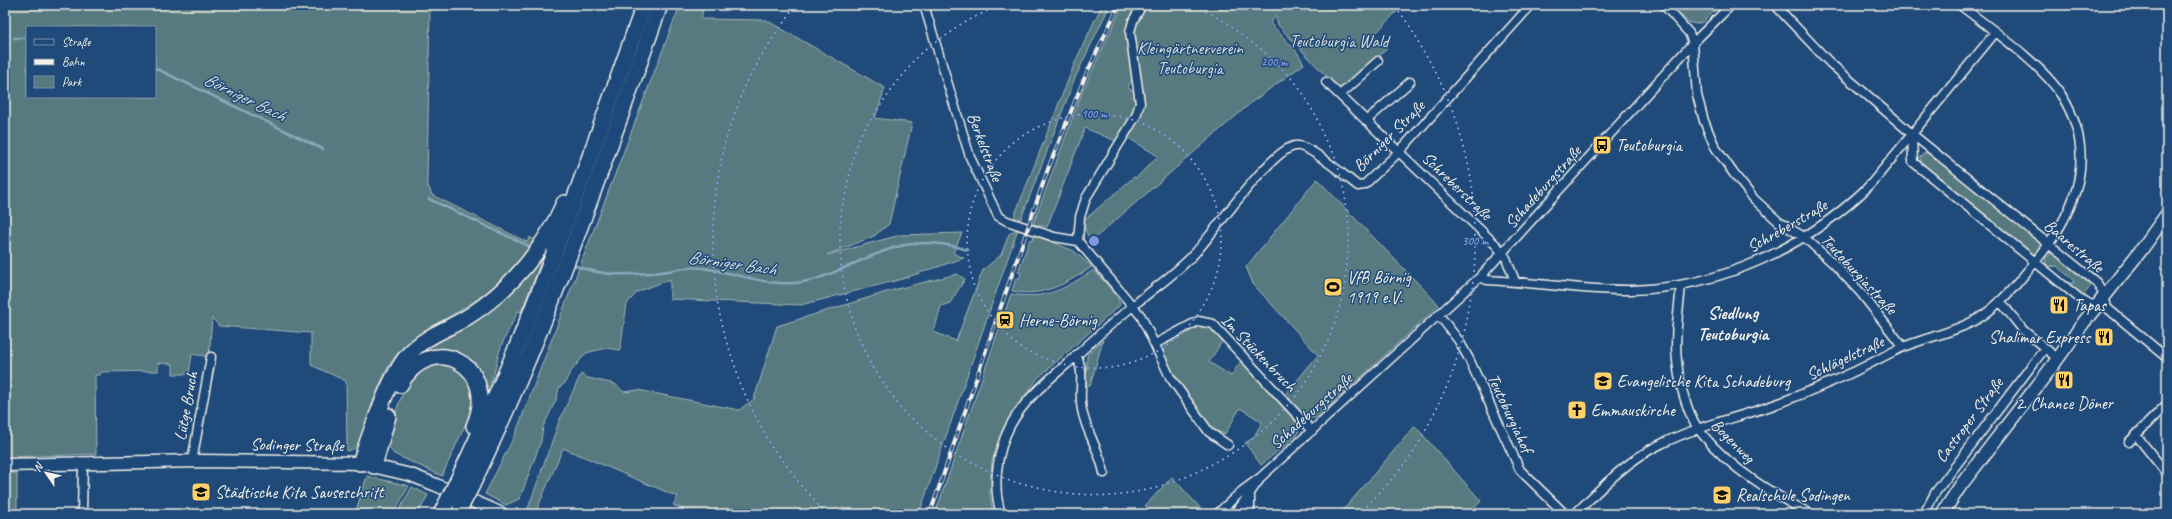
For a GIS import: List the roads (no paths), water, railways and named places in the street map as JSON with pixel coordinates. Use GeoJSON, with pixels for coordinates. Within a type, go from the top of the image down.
{"type":"FeatureCollection","features":[{"type":"Feature","properties":{"kind":"highway"},"geometry":{"type":"LineString","coordinates":[[563,252],[598,135],[644,5]]}},
{"type":"Feature","properties":{"kind":"highway"},"geometry":{"type":"LineString","coordinates":[[441,514],[455,507],[463,481],[506,411],[556,269],[660,5]]}},
{"type":"Feature","properties":{"kind":"highway"},"geometry":{"type":"LineString","coordinates":[[367,464],[392,382],[408,355],[429,338],[468,317],[488,304],[503,290],[531,258],[559,215],[584,152],[598,135]]}},
{"type":"Feature","properties":{"kind":"highway"},"geometry":{"type":"LineString","coordinates":[[367,464],[383,430],[398,387],[404,376],[420,362],[437,357],[449,358],[460,362],[476,377],[482,397],[480,410],[463,454],[463,481]]}},
{"type":"Feature","properties":{"kind":"main road","name":"Castroper Straße"},"geometry":{"type":"LineString","coordinates":[[1942,514],[1961,485],[2058,358],[2102,307],[2104,296],[2150,239],[2167,214]]}},
{"type":"Feature","properties":{"kind":"main road","name":"Sodinger Straße"},"geometry":{"type":"LineString","coordinates":[[5,465],[192,461],[367,464],[436,485],[502,514]]}},
{"type":"Feature","properties":{"kind":"main road"},"geometry":{"type":"LineString","coordinates":[[1248,496],[1248,514]]}},
{"type":"Feature","properties":{"kind":"street","name":"Berkelstraße"},"geometry":{"type":"LineString","coordinates":[[924,5],[970,157],[998,216],[1007,222],[1054,237],[1078,242]]}},
{"type":"Feature","properties":{"kind":"street"},"geometry":{"type":"LineString","coordinates":[[1142,5],[1133,21],[1130,32],[1140,103],[1136,116],[1082,206],[1078,242],[1141,316],[1170,376],[1209,432],[1228,445]]}},
{"type":"Feature","properties":{"kind":"street","name":"Börniger Straße"},"geometry":{"type":"LineString","coordinates":[[1133,305],[1162,283],[1196,253],[1253,182],[1289,148],[1299,145],[1310,150],[1358,186],[1364,185],[1399,152],[1531,5]]}},
{"type":"Feature","properties":{"kind":"street"},"geometry":{"type":"LineString","coordinates":[[1664,5],[1689,33],[1693,43]]}},
{"type":"Feature","properties":{"kind":"street","name":"Schadeburgstraße"},"geometry":{"type":"LineString","coordinates":[[1216,514],[1242,491],[1261,477],[1480,277],[1503,254],[1693,43],[1731,5]]}},
{"type":"Feature","properties":{"kind":"street","name":"Baarestraße"},"geometry":{"type":"LineString","coordinates":[[1775,5],[1830,63],[1912,134],[2097,283],[2104,296]]}},
{"type":"Feature","properties":{"kind":"street","name":"Schlägelstraße"},"geometry":{"type":"LineString","coordinates":[[1575,514],[1636,458],[1662,442],[1781,402],[1850,374],[1903,347],[1978,319],[2000,301],[2036,262],[2069,212],[2078,186],[2081,162],[2078,134],[2069,108],[2055,86],[2040,70],[1960,5]]}},
{"type":"Feature","properties":{"kind":"street","name":"Schreberstraße"},"geometry":{"type":"LineString","coordinates":[[1480,277],[1487,280],[1616,289],[1658,288],[1682,285],[1727,273],[1760,261],[1804,237],[1850,205],[1871,184],[1995,33]]}},
{"type":"Feature","properties":{"kind":"street","name":"Teutoburgiastraße"},"geometry":{"type":"LineString","coordinates":[[1693,43],[1697,95],[1704,121],[1715,147],[1754,199],[1779,222],[1804,237],[1862,293],[1903,347]]}},
{"type":"Feature","properties":{"kind":"street"},"geometry":{"type":"LineString","coordinates":[[1340,95],[1378,61]]}},
{"type":"Feature","properties":{"kind":"street","name":"Schreberstraße"},"geometry":{"type":"LineString","coordinates":[[1326,82],[1503,254],[1515,281]]}},
{"type":"Feature","properties":{"kind":"street"},"geometry":{"type":"LineString","coordinates":[[1366,121],[1410,82]]}},
{"type":"Feature","properties":{"kind":"street"},"geometry":{"type":"LineString","coordinates":[[1912,134],[1913,162],[2080,298],[2102,307],[2167,358]]}},
{"type":"Feature","properties":{"kind":"street","name":"Bogenweg"},"geometry":{"type":"LineString","coordinates":[[1682,285],[1676,343],[1677,361],[1683,393],[1698,429],[1702,435],[1731,464],[1746,476],[1811,514]]}},
{"type":"Feature","properties":{"kind":"street"},"geometry":{"type":"LineString","coordinates":[[2000,301],[2023,330],[2058,358]]}},
{"type":"Feature","properties":{"kind":"street"},"geometry":{"type":"LineString","coordinates":[[1001,514],[997,489],[997,471],[1001,450],[1010,425],[1036,392],[1133,305]]}},
{"type":"Feature","properties":{"kind":"street","name":"Teutoburgiahof"},"geometry":{"type":"LineString","coordinates":[[1439,316],[1459,341],[1469,359],[1520,470],[1564,514]]}},
{"type":"Feature","properties":{"kind":"street","name":"Im Stückenbruch"},"geometry":{"type":"LineString","coordinates":[[1155,344],[1198,321],[1213,324],[1312,431]]}},
{"type":"Feature","properties":{"kind":"street","name":"Castroper Straße"},"geometry":{"type":"LineString","coordinates":[[1924,514],[1935,493],[2045,348]]}},
{"type":"Feature","properties":{"kind":"street"},"geometry":{"type":"LineString","coordinates":[[1076,355],[1082,370],[1081,408],[1085,425],[1093,444],[1102,459],[1104,473]]}},
{"type":"Feature","properties":{"kind":"street","name":"Lütge Bruch"},"geometry":{"type":"LineString","coordinates":[[192,461],[211,357]]}},
{"type":"Feature","properties":{"kind":"street"},"geometry":{"type":"LineString","coordinates":[[2129,442],[2167,404]]}},
{"type":"Feature","properties":{"kind":"street"},"geometry":{"type":"LineString","coordinates":[[2136,435],[2167,474]]}},
{"type":"Feature","properties":{"kind":"street"},"geometry":{"type":"LineString","coordinates":[[82,514],[83,463]]}},
{"type":"Feature","properties":{"kind":"street","name":"Schadeburgstraße"},"geometry":{"type":"LineString","coordinates":[[1235,514],[1261,477]]}},
{"type":"Feature","properties":{"kind":"waterway"},"geometry":{"type":"LineString","coordinates":[[1331,9],[1334,5]]}},
{"type":"Feature","properties":{"kind":"waterway","name":"Börniger Bach"},"geometry":{"type":"LineString","coordinates":[[14,38],[26,38]]}},
{"type":"Feature","properties":{"kind":"waterway","name":"Börniger Bach"},"geometry":{"type":"LineString","coordinates":[[156,68],[323,149]]}},
{"type":"Feature","properties":{"kind":"waterway","name":"Börniger Bach"},"geometry":{"type":"LineString","coordinates":[[429,199],[533,248]]}},
{"type":"Feature","properties":{"kind":"waterway","name":"Börniger Bach"},"geometry":{"type":"LineString","coordinates":[[571,264],[595,272],[619,274],[644,274],[698,267],[752,279],[778,283],[790,283],[820,278],[877,254],[906,245],[934,243],[950,245],[968,250]]}},
{"type":"Feature","properties":{"kind":"railway"},"geometry":{"type":"LineString","coordinates":[[930,514],[1048,169],[1084,79],[1119,5]]}},
{"type":"Feature","properties":{"kind":"place","name":"Teutoburgia"},"geometry":{"type":"Point","coordinates":[1602,145]}},
{"type":"Feature","properties":{"kind":"place","name":"VfB Börnig 1919 e.V."},"geometry":{"type":"Point","coordinates":[1333,287]}},
{"type":"Feature","properties":{"kind":"place","name":"Tapas"},"geometry":{"type":"Point","coordinates":[2059,305]}},
{"type":"Feature","properties":{"kind":"place","name":"Herne-Börnig"},"geometry":{"type":"Point","coordinates":[1005,320]}},
{"type":"Feature","properties":{"kind":"place","name":"Shalimar Express"},"geometry":{"type":"Point","coordinates":[2104,337]}},
{"type":"Feature","properties":{"kind":"place","name":"2. Chance Döner"},"geometry":{"type":"Point","coordinates":[2064,380]}},
{"type":"Feature","properties":{"kind":"place","name":"Evangelische Kita Schadeburg"},"geometry":{"type":"Point","coordinates":[1603,381]}},
{"type":"Feature","properties":{"kind":"place","name":"Emmauskirche"},"geometry":{"type":"Point","coordinates":[1577,410]}},
{"type":"Feature","properties":{"kind":"place","name":"Städtische Kita Sauseschritt"},"geometry":{"type":"Point","coordinates":[201,492]}},
{"type":"Feature","properties":{"kind":"place","name":"Realschule Sodingen"},"geometry":{"type":"Point","coordinates":[1722,495]}},
{"type":"Feature","properties":{"kind":"district","name":"Siedlung Teutoburgia"},"geometry":{"type":"Point","coordinates":[1733,323]}},
{"type":"Feature","properties":{"kind":"park label","name":"Teutoburgia Wald"},"geometry":{"type":"Point","coordinates":[1339,41]}},
{"type":"Feature","properties":{"kind":"park label","name":"Kleingärtnerverein Teutoburgia"},"geometry":{"type":"Point","coordinates":[1190,58]}}]}
